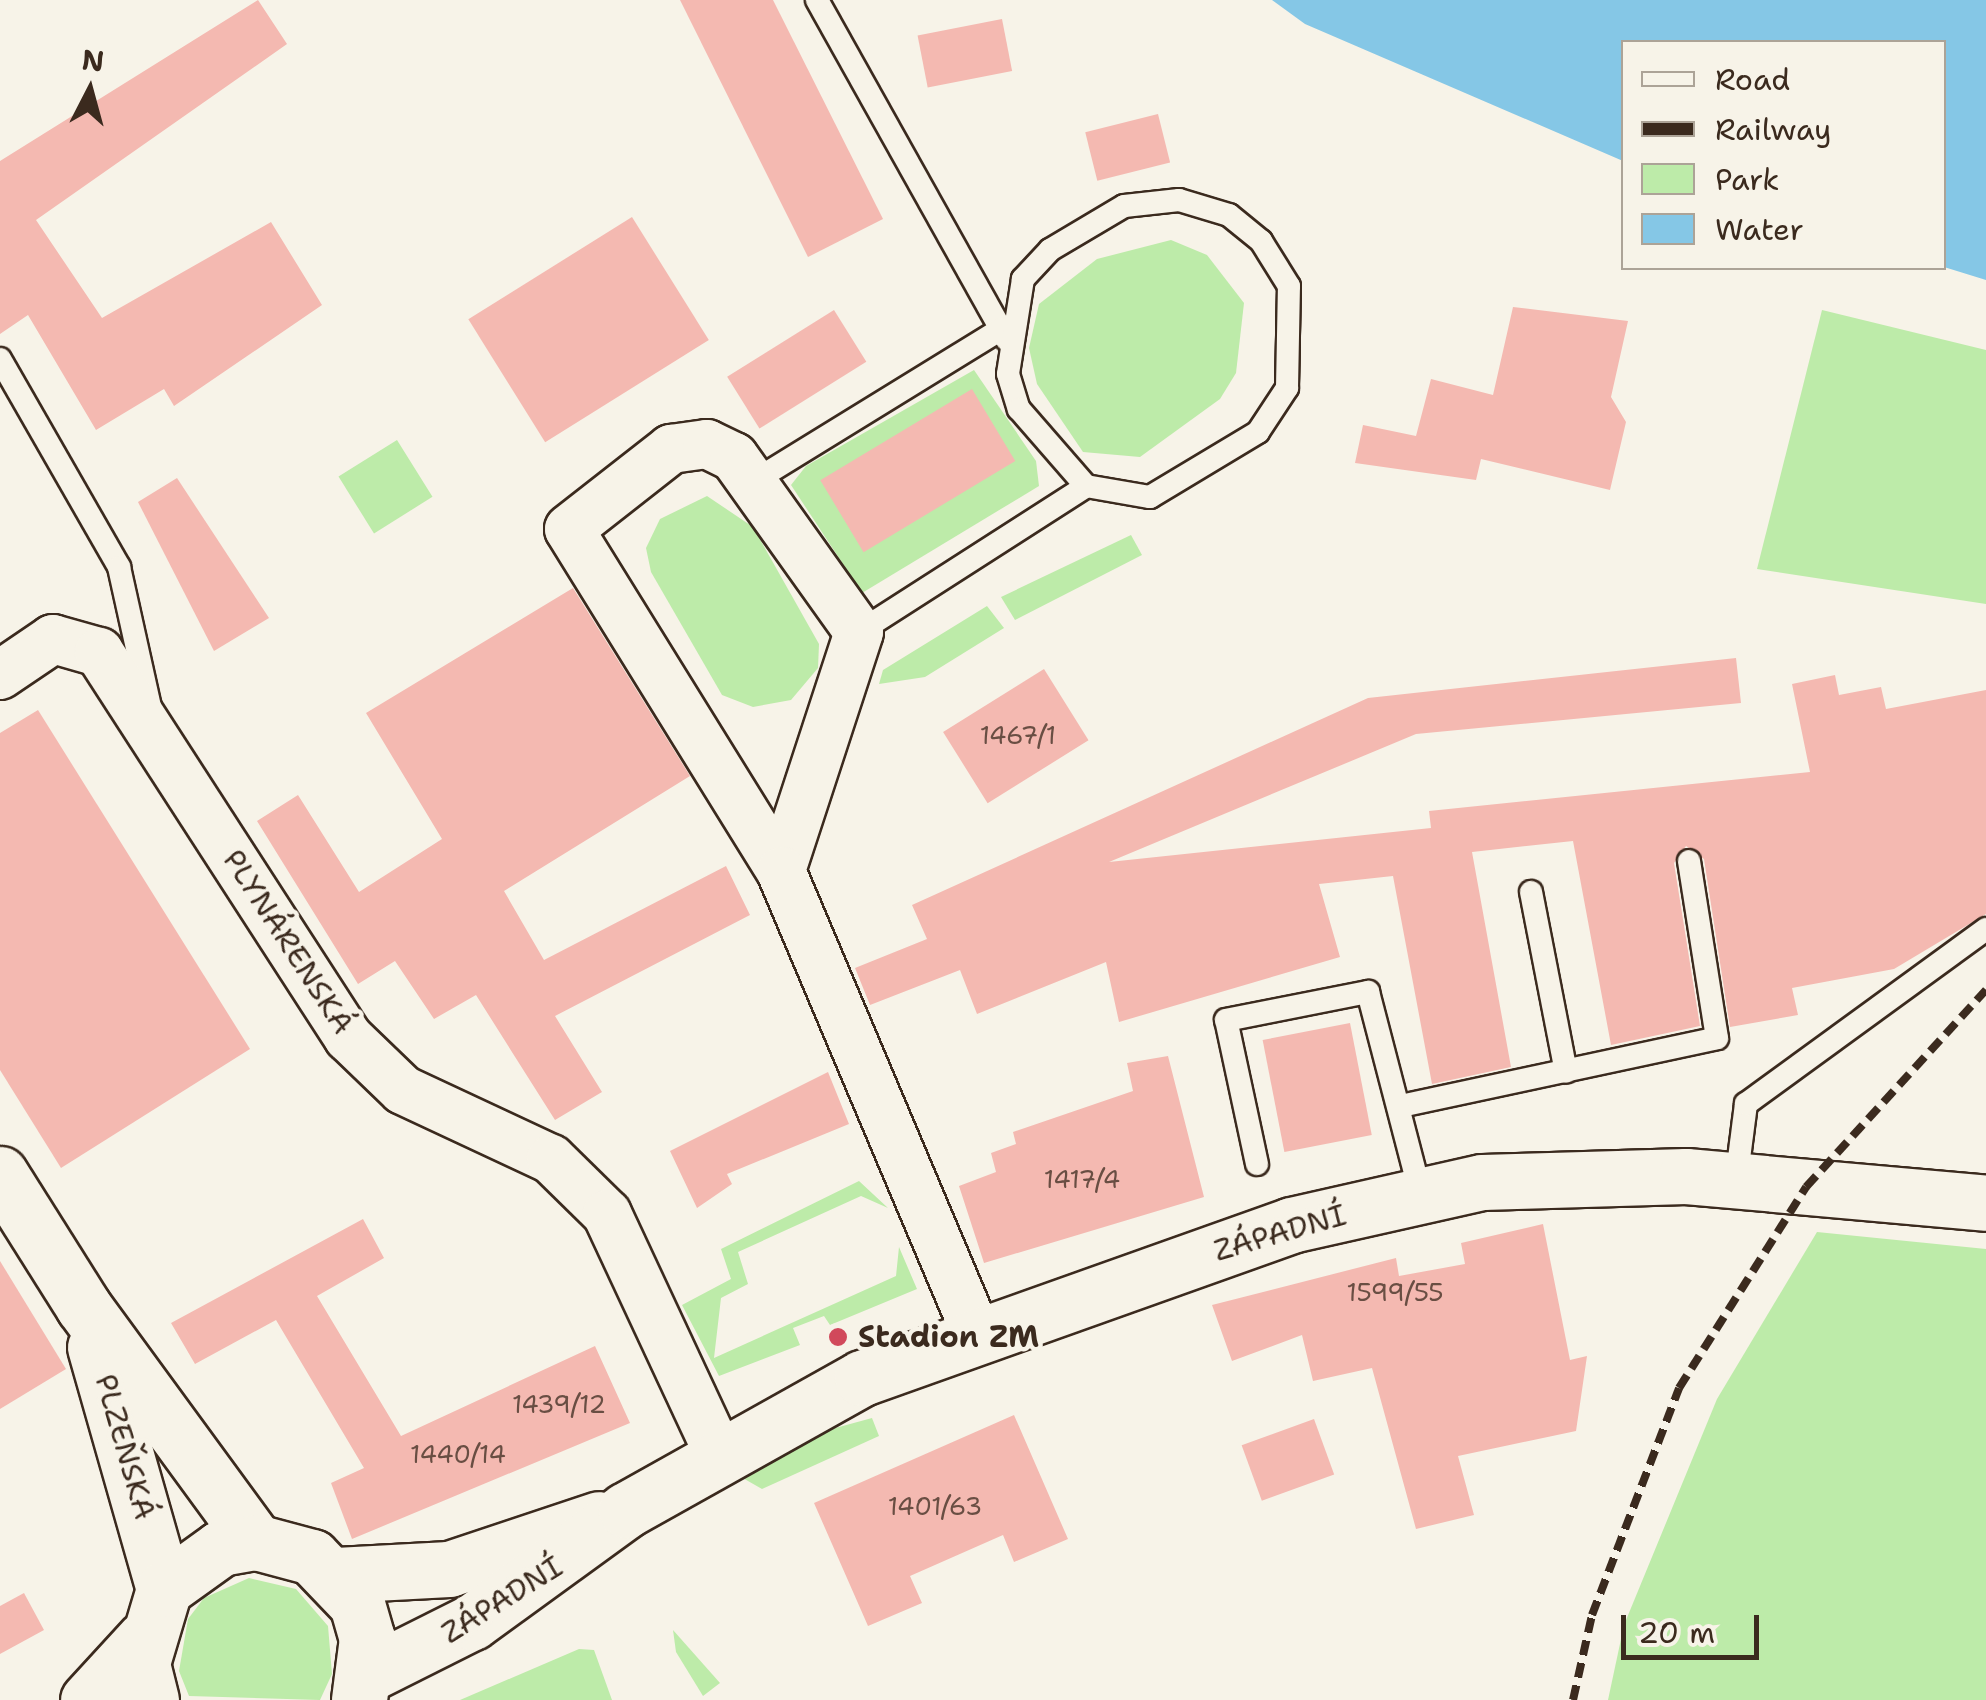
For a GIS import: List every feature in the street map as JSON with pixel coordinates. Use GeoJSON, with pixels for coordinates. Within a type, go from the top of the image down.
{"type":"FeatureCollection","features":[{"type":"Feature","properties":{"kind":"street"},"geometry":{"type":"LineString","coordinates":[[781,872],[859,632],[754,482],[708,444],[671,449],[569,529],[781,872],[975,1331]]}},
{"type":"Feature","properties":{"kind":"street","name":"PLYNÁRENSKÁ"},"geometry":{"type":"LineString","coordinates":[[0,675],[53,639],[98,652],[348,1036],[403,1090],[551,1159],[607,1214],[720,1456]]}},
{"type":"Feature","properties":{"kind":"street","name":"PLZEŇSKÁ"},"geometry":{"type":"LineString","coordinates":[[0,1174],[82,1306],[256,1542]]}},
{"type":"Feature","properties":{"kind":"street","name":"ZÁPADNÍ"},"geometry":{"type":"LineString","coordinates":[[336,1575],[357,1604],[363,1687],[540,1580],[626,1510],[862,1378],[975,1331],[1291,1226],[1421,1195],[1482,1182],[1736,1182],[1986,1203]]}},
{"type":"Feature","properties":{"kind":"street","name":"PLZEŇSKÁ"},"geometry":{"type":"LineString","coordinates":[[82,1306],[154,1614]]}},
{"type":"Feature","properties":{"kind":"street","name":"ZÁPADNÍ"},"geometry":{"type":"LineString","coordinates":[[336,1575],[449,1569],[626,1510]]}},
{"type":"Feature","properties":{"kind":"street"},"geometry":{"type":"LineString","coordinates":[[88,1700],[154,1614],[221,1548],[256,1542],[285,1546],[336,1575]]}},
{"type":"Feature","properties":{"kind":"street"},"geometry":{"type":"LineString","coordinates":[[151,1700],[154,1614]]}},
{"type":"Feature","properties":{"kind":"lane"},"geometry":{"type":"LineString","coordinates":[[754,482],[1004,334],[1023,279],[1050,250],[1124,206],[1178,200],[1229,215],[1262,240],[1289,286],[1287,388],[1258,432],[1150,497],[1086,486],[1019,409],[1004,334],[817,0]]}},
{"type":"Feature","properties":{"kind":"lane"},"geometry":{"type":"LineString","coordinates":[[0,359],[119,567],[159,745]]}},
{"type":"Feature","properties":{"kind":"lane"},"geometry":{"type":"LineString","coordinates":[[859,632],[1086,486]]}},
{"type":"Feature","properties":{"kind":"lane"},"geometry":{"type":"LineString","coordinates":[[1401,1106],[1717,1038],[1688,861]]}},
{"type":"Feature","properties":{"kind":"lane"},"geometry":{"type":"LineString","coordinates":[[1530,892],[1566,1072]]}},
{"type":"Feature","properties":{"kind":"lane"},"geometry":{"type":"LineString","coordinates":[[1736,1182],[1746,1104],[1986,928]]}},
{"type":"Feature","properties":{"kind":"lane"},"geometry":{"type":"LineString","coordinates":[[1257,1164],[1227,1044],[1226,1020],[1241,1011],[1368,992],[1401,1106],[1421,1195]]}},
{"type":"Feature","properties":{"kind":"green space"},"geometry":{"type":"Polygon","coordinates":[[[1171,240],[1207,255],[1244,303],[1236,373],[1220,399],[1140,457],[1083,452],[1037,384],[1029,348],[1039,304],[1097,259],[1171,240]]]}},
{"type":"Feature","properties":{"kind":"green space"},"geometry":{"type":"Polygon","coordinates":[[[1822,310],[1986,350],[1986,604],[1757,569],[1822,310]]]}},
{"type":"Feature","properties":{"kind":"green space"},"geometry":{"type":"Polygon","coordinates":[[[974,370],[1036,461],[1039,486],[862,593],[791,485],[806,466],[974,370]]]}},
{"type":"Feature","properties":{"kind":"green space"},"geometry":{"type":"Polygon","coordinates":[[[397,440],[433,497],[374,533],[338,477],[397,440]]]}},
{"type":"Feature","properties":{"kind":"green space"},"geometry":{"type":"Polygon","coordinates":[[[707,496],[753,527],[819,644],[818,668],[791,700],[753,707],[722,695],[651,572],[646,548],[660,519],[707,496]]]}},
{"type":"Feature","properties":{"kind":"green space"},"geometry":{"type":"Polygon","coordinates":[[[1131,535],[1142,555],[1015,620],[1001,597],[1131,535]]]}},
{"type":"Feature","properties":{"kind":"green space"},"geometry":{"type":"Polygon","coordinates":[[[987,606],[1004,628],[925,677],[879,684],[883,670],[987,606]]]}},
{"type":"Feature","properties":{"kind":"green space"},"geometry":{"type":"Polygon","coordinates":[[[859,1181],[888,1208],[861,1196],[738,1252],[748,1284],[721,1298],[714,1358],[896,1276],[899,1247],[917,1289],[830,1325],[824,1316],[793,1328],[800,1345],[719,1376],[682,1305],[731,1279],[721,1249],[859,1181]]]}},
{"type":"Feature","properties":{"kind":"green space"},"geometry":{"type":"Polygon","coordinates":[[[1817,1232],[1986,1249],[1986,1700],[1608,1700],[1624,1625],[1717,1399],[1817,1232]]]}},
{"type":"Feature","properties":{"kind":"green space"},"geometry":{"type":"Polygon","coordinates":[[[872,1418],[879,1436],[762,1489],[734,1473],[799,1438],[872,1418]]]}},
{"type":"Feature","properties":{"kind":"green space"},"geometry":{"type":"Polygon","coordinates":[[[249,1578],[296,1589],[328,1626],[332,1674],[320,1700],[189,1696],[179,1671],[188,1619],[204,1598],[249,1578]]]}},
{"type":"Feature","properties":{"kind":"green space"},"geometry":{"type":"Polygon","coordinates":[[[673,1630],[720,1683],[703,1696],[676,1652],[673,1630]]]}},
{"type":"Feature","properties":{"kind":"green space"},"geometry":{"type":"Polygon","coordinates":[[[579,1649],[594,1650],[612,1700],[460,1700],[579,1649]]]}},
{"type":"Feature","properties":{"kind":"water"},"geometry":{"type":"Polygon","coordinates":[[[1272,0],[1986,0],[1986,280],[1946,268],[1946,40],[1621,40],[1621,160],[1305,24],[1272,0]]]}},
{"type":"Feature","properties":{"kind":"building"},"geometry":{"type":"Polygon","coordinates":[[[258,0],[287,44],[36,220],[102,318],[271,222],[322,305],[174,406],[164,389],[96,430],[28,315],[0,334],[0,161],[258,0]]]}},
{"type":"Feature","properties":{"kind":"building"},"geometry":{"type":"Polygon","coordinates":[[[680,0],[773,0],[883,219],[808,257],[680,0]]]}},
{"type":"Feature","properties":{"kind":"building"},"geometry":{"type":"Polygon","coordinates":[[[1002,19],[1012,71],[928,87],[918,35],[1002,19]]]}},
{"type":"Feature","properties":{"kind":"building"},"geometry":{"type":"Polygon","coordinates":[[[1158,114],[1170,163],[1097,181],[1085,132],[1158,114]]]}},
{"type":"Feature","properties":{"kind":"building"},"geometry":{"type":"Polygon","coordinates":[[[632,217],[709,340],[545,442],[468,319],[632,217]]]}},
{"type":"Feature","properties":{"kind":"building"},"geometry":{"type":"Polygon","coordinates":[[[1513,307],[1628,321],[1611,397],[1626,422],[1610,490],[1481,459],[1476,480],[1355,463],[1363,425],[1416,436],[1431,379],[1493,395],[1513,307]]]}},
{"type":"Feature","properties":{"kind":"building"},"geometry":{"type":"Polygon","coordinates":[[[834,310],[866,362],[759,429],[727,377],[834,310]]]}},
{"type":"Feature","properties":{"kind":"building"},"geometry":{"type":"Polygon","coordinates":[[[972,389],[1015,461],[864,552],[820,480],[972,389]]]}},
{"type":"Feature","properties":{"kind":"building"},"geometry":{"type":"Polygon","coordinates":[[[177,478],[269,618],[214,651],[138,502],[177,478]]]}},
{"type":"Feature","properties":{"kind":"building"},"geometry":{"type":"Polygon","coordinates":[[[573,588],[690,776],[504,891],[544,960],[726,866],[750,915],[555,1016],[602,1092],[555,1120],[476,995],[434,1019],[395,961],[358,984],[257,821],[298,795],[359,892],[442,839],[366,713],[573,588]]]}},
{"type":"Feature","properties":{"kind":"building"},"geometry":{"type":"Polygon","coordinates":[[[1736,658],[1741,703],[1416,734],[1109,862],[1431,828],[1429,811],[1810,772],[1792,684],[1835,675],[1839,695],[1881,687],[1886,709],[1986,690],[1986,914],[1894,969],[1792,988],[1798,1015],[1730,1027],[1704,859],[1686,846],[1674,863],[1700,1026],[1611,1045],[1573,841],[1472,852],[1511,1067],[1432,1084],[1393,876],[1319,884],[1340,957],[1119,1022],[1106,962],[977,1014],[960,970],[870,1005],[855,968],[927,939],[912,905],[1368,698],[1736,658]]]}},
{"type":"Feature","properties":{"kind":"building"},"geometry":{"type":"Polygon","coordinates":[[[1044,669],[1089,740],[988,803],[943,732],[1044,669]]]}},
{"type":"Feature","properties":{"kind":"building"},"geometry":{"type":"Polygon","coordinates":[[[38,710],[250,1049],[61,1168],[0,1070],[0,733],[38,710]]]}},
{"type":"Feature","properties":{"kind":"building"},"geometry":{"type":"Polygon","coordinates":[[[1350,1023],[1372,1135],[1284,1152],[1263,1040],[1350,1023]]]}},
{"type":"Feature","properties":{"kind":"building"},"geometry":{"type":"Polygon","coordinates":[[[1168,1056],[1204,1197],[984,1263],[959,1186],[996,1172],[991,1153],[1016,1144],[1013,1132],[1133,1091],[1127,1063],[1168,1056]]]}},
{"type":"Feature","properties":{"kind":"building"},"geometry":{"type":"Polygon","coordinates":[[[828,1072],[849,1124],[727,1174],[732,1184],[697,1208],[670,1151],[828,1072]]]}},
{"type":"Feature","properties":{"kind":"building"},"geometry":{"type":"Polygon","coordinates":[[[363,1219],[384,1258],[317,1296],[401,1436],[595,1346],[630,1423],[352,1539],[331,1483],[364,1468],[276,1320],[195,1364],[171,1323],[363,1219]]]}},
{"type":"Feature","properties":{"kind":"building"},"geometry":{"type":"Polygon","coordinates":[[[1543,1224],[1570,1360],[1587,1356],[1576,1431],[1458,1456],[1474,1515],[1416,1529],[1372,1368],[1313,1381],[1302,1335],[1232,1361],[1212,1305],[1396,1258],[1399,1276],[1465,1264],[1461,1243],[1543,1224]]]}},
{"type":"Feature","properties":{"kind":"building"},"geometry":{"type":"Polygon","coordinates":[[[0,1261],[66,1369],[0,1409],[0,1261]]]}},
{"type":"Feature","properties":{"kind":"building"},"geometry":{"type":"Polygon","coordinates":[[[1014,1415],[1068,1539],[1014,1562],[1003,1535],[910,1576],[922,1603],[868,1626],[814,1503],[1014,1415]]]}},
{"type":"Feature","properties":{"kind":"building"},"geometry":{"type":"Polygon","coordinates":[[[1314,1419],[1334,1474],[1262,1501],[1242,1445],[1314,1419]]]}},
{"type":"Feature","properties":{"kind":"building"},"geometry":{"type":"Polygon","coordinates":[[[24,1593],[44,1630],[0,1654],[0,1606],[24,1593]]]}},
{"type":"Feature","properties":{"kind":"railway"},"geometry":{"type":"LineString","coordinates":[[1573,1700],[1592,1615],[1679,1388],[1806,1187],[1986,990]]}},
{"type":"Feature","properties":{"kind":"place","name":"Stadion ZM"},"geometry":{"type":"Point","coordinates":[838,1337]}}]}
